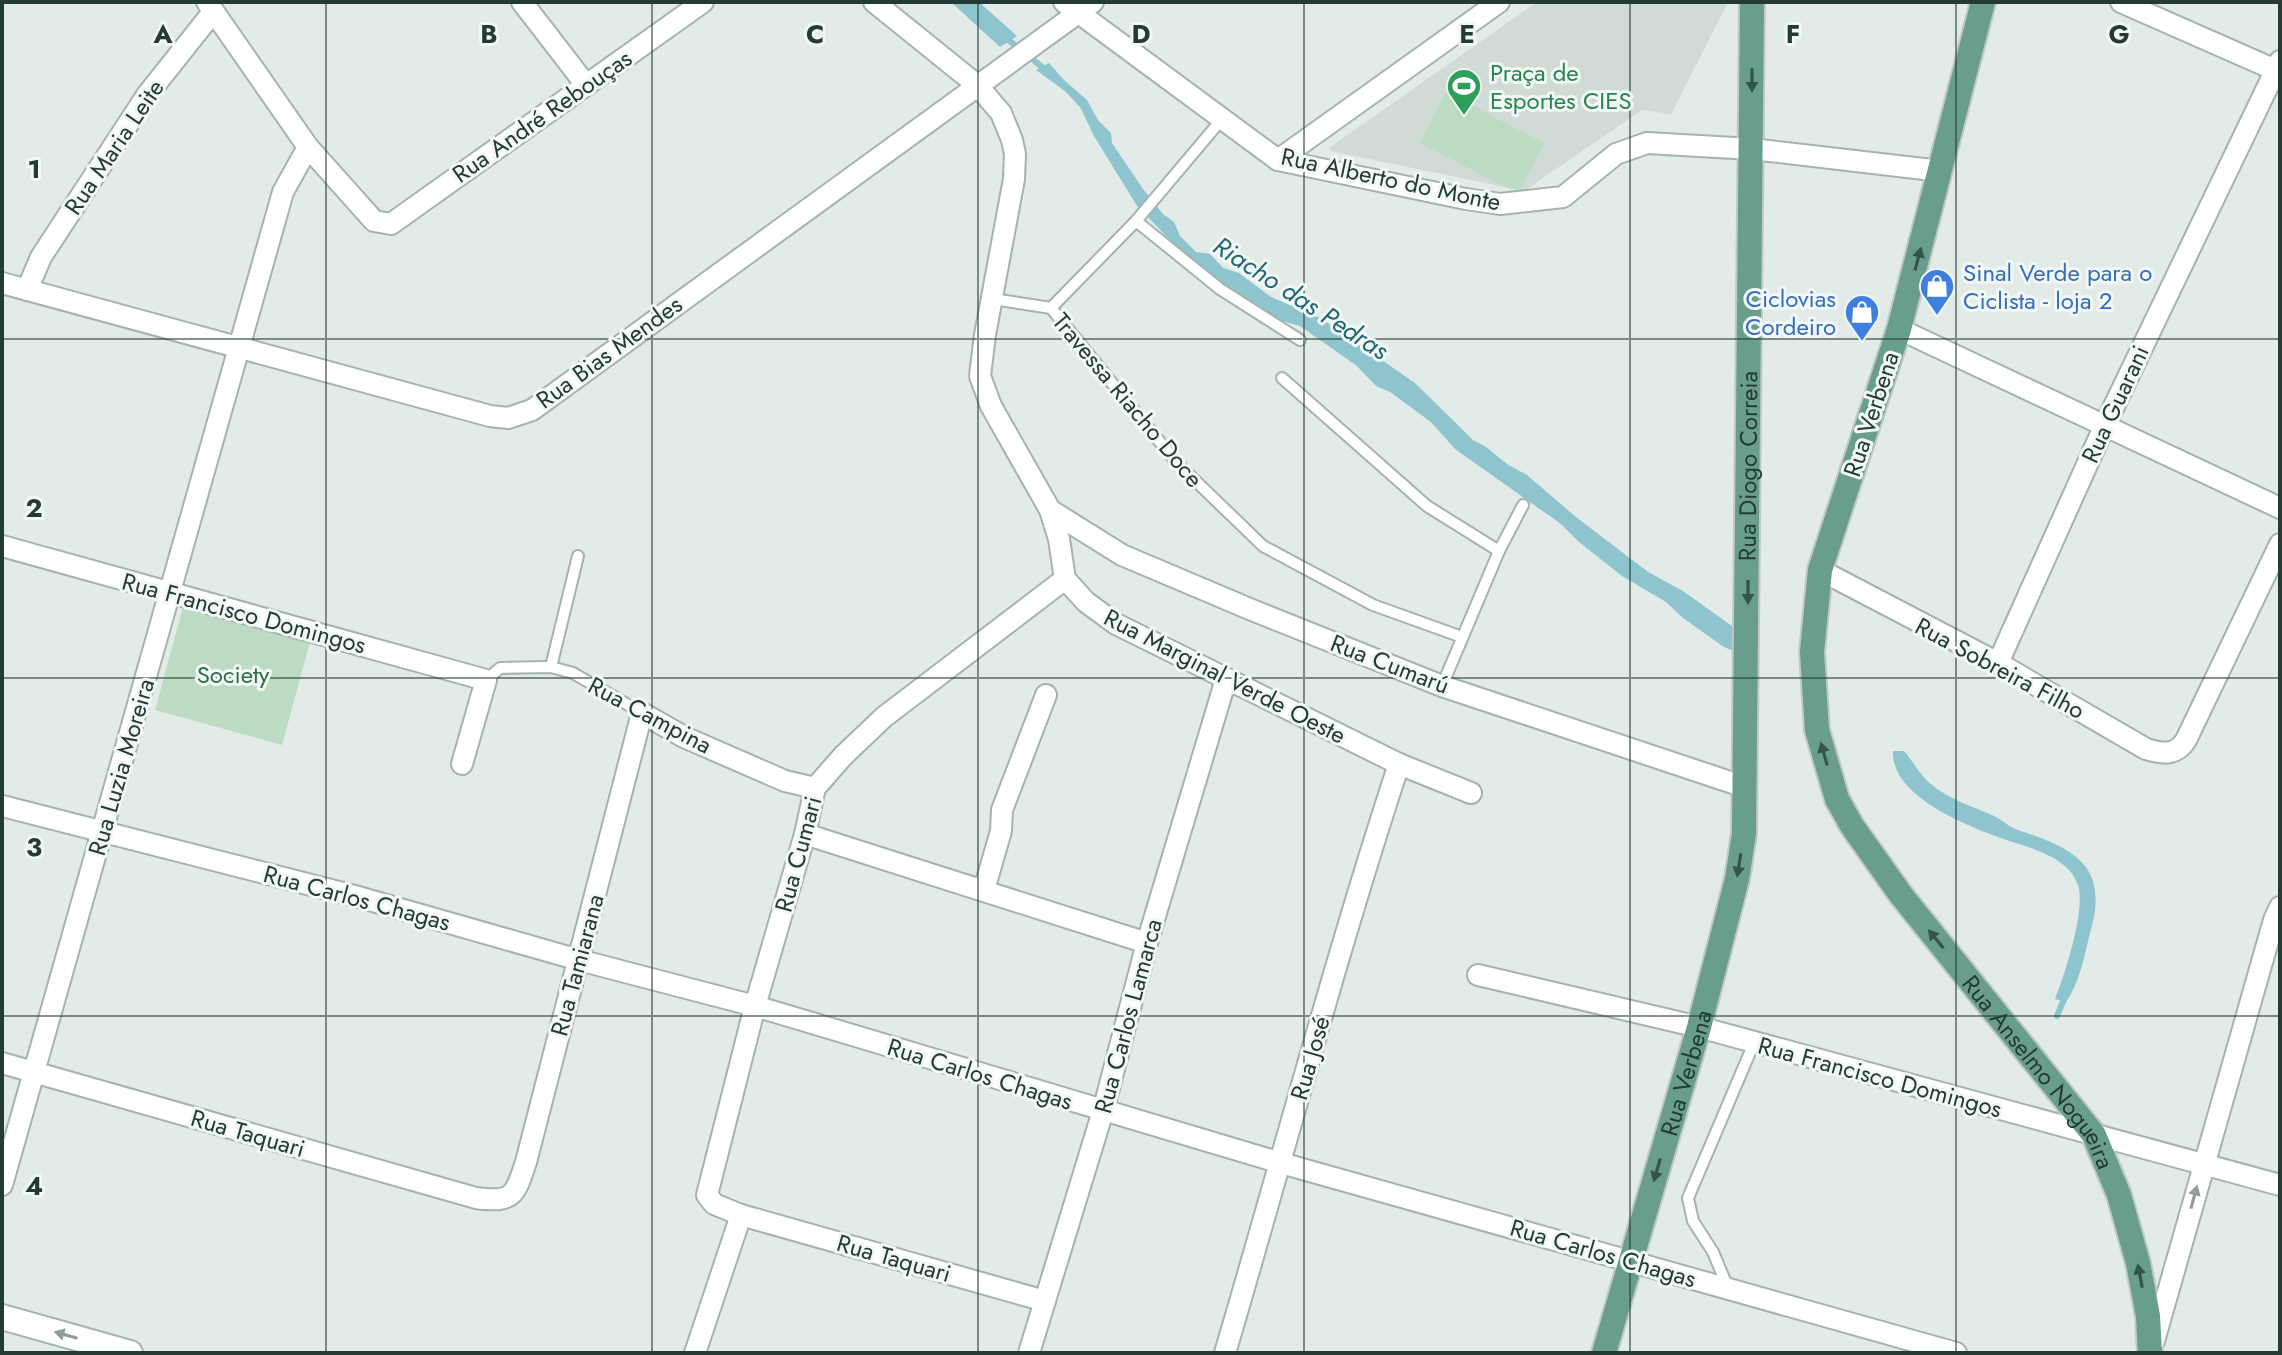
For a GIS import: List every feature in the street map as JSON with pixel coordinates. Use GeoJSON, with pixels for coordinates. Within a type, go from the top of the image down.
{"type":"FeatureCollection","features":[{"type":"Feature","properties":{"kind":"main road","name":"Rua Diogo Correia"},"geometry":{"type":"LineString","coordinates":[[1745,787],[1752,2]]}},
{"type":"Feature","properties":{"kind":"main road","name":"Rua Verbena"},"geometry":{"type":"LineString","coordinates":[[1852,826],[1837,799],[1817,730],[1812,652],[1820,570],[1899,329],[1983,2]]}},
{"type":"Feature","properties":{"kind":"main road","name":"Rua Verbena"},"geometry":{"type":"LineString","coordinates":[[1604,1353],[1699,1027],[1737,879],[1744,834],[1745,787]]}},
{"type":"Feature","properties":{"kind":"main road","name":"Rua Anselmo Nogueira"},"geometry":{"type":"LineString","coordinates":[[1852,826],[1901,895],[2094,1135],[2119,1195],[2138,1263],[2148,1316],[2150,1353]]}},
{"type":"Feature","properties":{"kind":"street"},"geometry":{"type":"LineString","coordinates":[[522,2],[586,85]]}},
{"type":"Feature","properties":{"kind":"street","name":"Rua André Rebouças"},"geometry":{"type":"LineString","coordinates":[[308,147],[379,223],[391,224],[703,2]]}},
{"type":"Feature","properties":{"kind":"street"},"geometry":{"type":"LineString","coordinates":[[874,2],[977,85],[1001,113],[1015,154],[1014,179],[980,376],[991,406],[1050,510],[1059,539],[1065,579]]}},
{"type":"Feature","properties":{"kind":"street"},"geometry":{"type":"LineString","coordinates":[[1278,160],[1499,2]]}},
{"type":"Feature","properties":{"kind":"street"},"geometry":{"type":"LineString","coordinates":[[2121,2],[2279,68]]}},
{"type":"Feature","properties":{"kind":"street","name":"Rua Bias Mendes"},"geometry":{"type":"LineString","coordinates":[[2,283],[238,349],[490,416],[508,418],[532,410],[1032,46],[1078,6]]}},
{"type":"Feature","properties":{"kind":"street","name":"Rua Alberto do Monte"},"geometry":{"type":"LineString","coordinates":[[1078,6],[1278,160],[1500,204],[1563,197],[1616,154],[1647,143],[1752,149],[1941,171]]}},
{"type":"Feature","properties":{"kind":"street"},"geometry":{"type":"LineString","coordinates":[[210,7],[308,147]]}},
{"type":"Feature","properties":{"kind":"street","name":"Rua Maria Leite"},"geometry":{"type":"LineString","coordinates":[[27,290],[41,257],[147,95],[210,7]]}},
{"type":"Feature","properties":{"kind":"street","name":"Rua Guarani"},"geometry":{"type":"LineString","coordinates":[[1998,663],[2104,427],[2279,68]]}},
{"type":"Feature","properties":{"kind":"street","name":"Rua Luzia Moreira"},"geometry":{"type":"LineString","coordinates":[[2,1185],[283,192],[308,147]]}},
{"type":"Feature","properties":{"kind":"street"},"geometry":{"type":"LineString","coordinates":[[1899,329],[2280,508]]}},
{"type":"Feature","properties":{"kind":"street","name":"Rua Cumarú"},"geometry":{"type":"LineString","coordinates":[[1050,510],[1122,555],[1442,686],[1745,787]]}},
{"type":"Feature","properties":{"kind":"street","name":"Rua Sobreira Filho"},"geometry":{"type":"LineString","coordinates":[[1820,570],[1998,663],[2146,749],[2162,754],[2182,747],[2280,544]]}},
{"type":"Feature","properties":{"kind":"street","name":"Rua Francisco Domingos"},"geometry":{"type":"LineString","coordinates":[[2,546],[486,680]]}},
{"type":"Feature","properties":{"kind":"street","name":"Rua Marginal Verde Oeste"},"geometry":{"type":"LineString","coordinates":[[1065,579],[1086,602],[1116,624],[1399,764],[1471,793]]}},
{"type":"Feature","properties":{"kind":"street","name":"Rua Cumari"},"geometry":{"type":"LineString","coordinates":[[707,1190],[815,788],[884,717],[1065,579]]}},
{"type":"Feature","properties":{"kind":"street","name":"Rua Carlos Lamarca"},"geometry":{"type":"LineString","coordinates":[[1031,1353],[1103,1111],[1147,943],[1226,679]]}},
{"type":"Feature","properties":{"kind":"street"},"geometry":{"type":"LineString","coordinates":[[462,764],[486,680]]}},
{"type":"Feature","properties":{"kind":"street"},"geometry":{"type":"LineString","coordinates":[[984,890],[1001,831],[1002,810],[1046,695]]}},
{"type":"Feature","properties":{"kind":"street","name":"Rua Campina"},"geometry":{"type":"LineString","coordinates":[[642,713],[684,737],[785,781],[815,788]]}},
{"type":"Feature","properties":{"kind":"street","name":"Rua Tamiarana"},"geometry":{"type":"LineString","coordinates":[[494,1201],[515,1193],[521,1177],[642,713]]}},
{"type":"Feature","properties":{"kind":"street","name":"Rua José"},"geometry":{"type":"LineString","coordinates":[[1225,1353],[1353,904],[1399,764]]}},
{"type":"Feature","properties":{"kind":"street","name":"Rua Carlos Chagas"},"geometry":{"type":"LineString","coordinates":[[2,806],[362,898],[755,1006],[1281,1163],[1956,1353]]}},
{"type":"Feature","properties":{"kind":"street"},"geometry":{"type":"LineString","coordinates":[[805,834],[1147,943]]}},
{"type":"Feature","properties":{"kind":"street","name":"Rua Anselmo Nogueira"},"geometry":{"type":"LineString","coordinates":[[2150,1353],[2202,1165],[2278,916]]}},
{"type":"Feature","properties":{"kind":"street","name":"Rua Francisco Domingos"},"geometry":{"type":"LineString","coordinates":[[1478,975],[1699,1027],[2280,1185]]}},
{"type":"Feature","properties":{"kind":"street","name":"Rua Taquari"},"geometry":{"type":"LineString","coordinates":[[2,1063],[494,1201]]}},
{"type":"Feature","properties":{"kind":"street","name":"Rua Taquari"},"geometry":{"type":"LineString","coordinates":[[707,1190],[714,1204],[741,1215],[1045,1301]]}},
{"type":"Feature","properties":{"kind":"street"},"geometry":{"type":"LineString","coordinates":[[695,1353],[741,1215]]}},
{"type":"Feature","properties":{"kind":"street"},"geometry":{"type":"LineString","coordinates":[[2,1317],[130,1353]]}},
{"type":"Feature","properties":{"kind":"lane"},"geometry":{"type":"LineString","coordinates":[[1051,308],[1139,218],[1222,119]]}},
{"type":"Feature","properties":{"kind":"lane"},"geometry":{"type":"LineString","coordinates":[[1139,218],[1220,289],[1300,340]]}},
{"type":"Feature","properties":{"kind":"lane","name":"Travessa Riacho Doce"},"geometry":{"type":"LineString","coordinates":[[993,299],[1051,308],[1177,463],[1263,546],[1373,605],[1462,637]]}},
{"type":"Feature","properties":{"kind":"lane"},"geometry":{"type":"LineString","coordinates":[[1282,378],[1427,506],[1499,551]]}},
{"type":"Feature","properties":{"kind":"lane"},"geometry":{"type":"LineString","coordinates":[[1442,686],[1499,551],[1523,505]]}},
{"type":"Feature","properties":{"kind":"lane"},"geometry":{"type":"LineString","coordinates":[[551,667],[578,556]]}},
{"type":"Feature","properties":{"kind":"lane","name":"Rua Campina"},"geometry":{"type":"LineString","coordinates":[[486,680],[500,668],[551,667],[573,673],[642,713]]}},
{"type":"Feature","properties":{"kind":"lane"},"geometry":{"type":"LineString","coordinates":[[1728,1288],[1713,1252],[1693,1221],[1688,1198],[1754,1043]]}},
{"type":"Feature","properties":{"kind":"shaded area"},"geometry":{"type":"Polygon","coordinates":[[[1537,2],[1728,2],[1671,114],[1642,110],[1524,191],[1330,151],[1329,148],[1537,2]]]}},
{"type":"Feature","properties":{"kind":"green space","name":"Praça de Esportes CIES"},"geometry":{"type":"Polygon","coordinates":[[[1446,92],[1544,143],[1520,190],[1507,188],[1420,143],[1446,92]]]}},
{"type":"Feature","properties":{"kind":"green space","name":"Society"},"geometry":{"type":"Polygon","coordinates":[[[184,604],[311,638],[282,745],[155,710],[184,604]]]}},
{"type":"Feature","properties":{"kind":"water"},"geometry":{"type":"Polygon","coordinates":[[[951,2],[979,2],[1017,36],[1000,47],[951,2]]]}},
{"type":"Feature","properties":{"kind":"water"},"geometry":{"type":"Polygon","coordinates":[[[1049,63],[1087,100],[1098,120],[1111,133],[1112,143],[1143,189],[1163,214],[1174,222],[1180,236],[1196,252],[1210,254],[1223,268],[1239,273],[1271,297],[1322,319],[1415,383],[1473,440],[1527,475],[1648,572],[1683,591],[1743,634],[1743,655],[1724,647],[1666,602],[1622,576],[1561,524],[1455,449],[1431,422],[1390,392],[1376,386],[1357,366],[1300,326],[1276,319],[1210,275],[1142,214],[1094,136],[1080,107],[1065,91],[1036,70],[1049,63]]]}},
{"type":"Feature","properties":{"kind":"water"},"geometry":{"type":"Polygon","coordinates":[[[1893,751],[1904,751],[1928,781],[1946,794],[2015,829],[2056,845],[2083,864],[2091,876],[2095,891],[2095,910],[2081,969],[2066,1002],[2055,999],[2077,925],[2080,896],[2072,874],[2053,858],[1976,828],[1928,803],[1903,780],[1895,766],[1893,751]]]}},
{"type":"Feature","properties":{"kind":"waterway","name":"Riacho das Pedras"},"geometry":{"type":"LineString","coordinates":[[1006,38],[1047,71]]}},
{"type":"Feature","properties":{"kind":"waterway","name":"Riacho das Pedras"},"geometry":{"type":"LineString","coordinates":[[2057,1016],[2065,997]]}},
{"type":"Feature","properties":{"kind":"place","name":"Praça de Esportes CIES"},"geometry":{"type":"Point","coordinates":[1464,117]}},
{"type":"Feature","properties":{"kind":"place","name":"Sinal Verde para o Ciclista - loja 2"},"geometry":{"type":"Point","coordinates":[1937,317]}},
{"type":"Feature","properties":{"kind":"place","name":"Ciclovias Cordeiro"},"geometry":{"type":"Point","coordinates":[1862,343]}}]}
